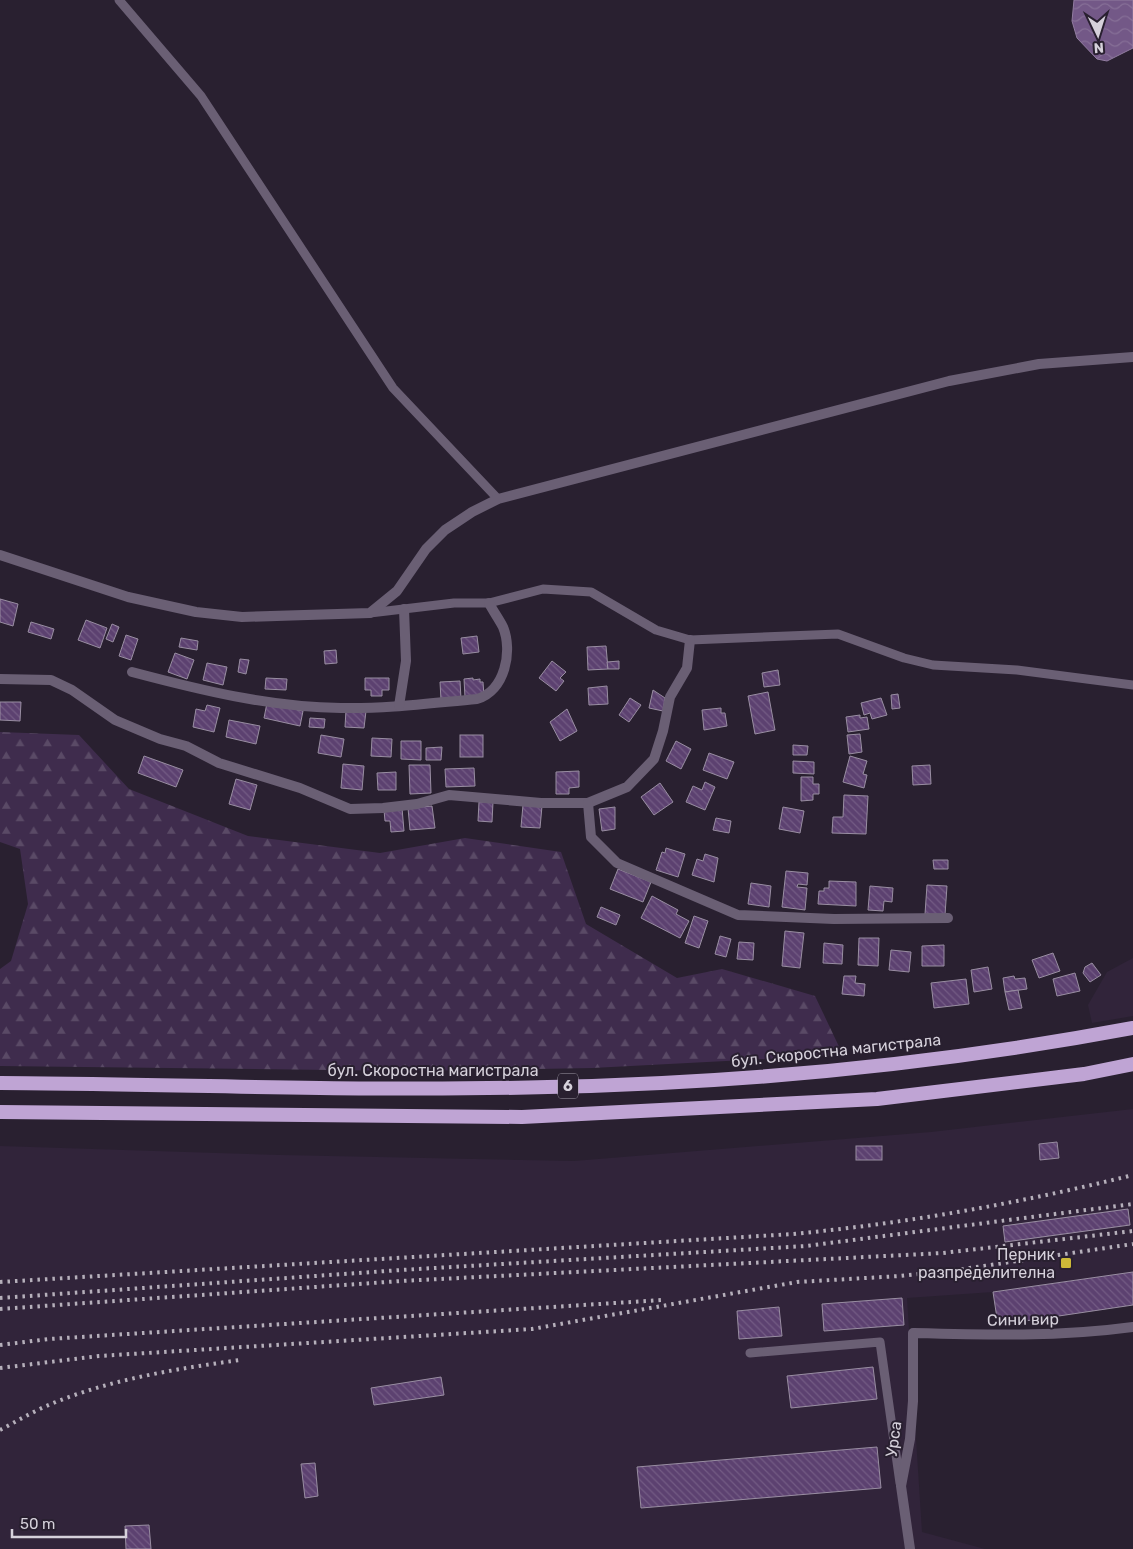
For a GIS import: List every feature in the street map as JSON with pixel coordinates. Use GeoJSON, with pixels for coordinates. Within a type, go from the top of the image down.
{"type":"FeatureCollection","features":[{"type":"Feature","properties":{"kind":"highway","name":"бул. Скоростна магистрала"},"geometry":{"type":"LineString","coordinates":[[0,1083],[310,1087],[568,1086],[841,1070],[1069,1040],[1133,1028]]}},
{"type":"Feature","properties":{"kind":"highway","name":"6"},"geometry":{"type":"LineString","coordinates":[[0,1112],[522,1117],[877,1098],[1084,1074],[1133,1064]]}},
{"type":"Feature","properties":{"kind":"street"},"geometry":{"type":"LineString","coordinates":[[0,555],[128,597],[196,612],[242,617],[370,613],[397,591],[426,549],[445,530],[472,512],[498,499],[949,382],[1038,364],[1133,357]]}},
{"type":"Feature","properties":{"kind":"street"},"geometry":{"type":"LineString","coordinates":[[132,672],[214,694],[285,704],[341,708],[399,706],[477,699],[487,696],[495,688],[505,668],[507,648],[503,628],[488,603]]}},
{"type":"Feature","properties":{"kind":"street"},"geometry":{"type":"LineString","coordinates":[[399,706],[406,661],[404,609]]}},
{"type":"Feature","properties":{"kind":"street"},"geometry":{"type":"LineString","coordinates":[[0,679],[51,680],[72,690],[124,724],[160,739],[186,746],[219,763],[300,788],[350,809],[417,804],[449,795],[541,803],[588,803],[627,787],[654,759],[663,731],[670,697],[687,668],[690,640]]}},
{"type":"Feature","properties":{"kind":"street"},"geometry":{"type":"LineString","coordinates":[[588,803],[591,837],[617,863],[738,914],[834,919],[948,918]]}},
{"type":"Feature","properties":{"kind":"street","name":"Сини вир"},"geometry":{"type":"LineString","coordinates":[[914,1333],[1052,1334],[1133,1327]]}},
{"type":"Feature","properties":{"kind":"street","name":"Урса"},"geometry":{"type":"LineString","coordinates":[[910,1549],[901,1486],[910,1439],[913,1400],[914,1333]]}},
{"type":"Feature","properties":{"kind":"lane"},"geometry":{"type":"LineString","coordinates":[[119,0],[201,96],[392,388],[498,499]]}},
{"type":"Feature","properties":{"kind":"lane"},"geometry":{"type":"LineString","coordinates":[[370,613],[454,603],[488,603],[543,589],[591,592],[656,630],[690,640],[838,634],[904,658],[933,664],[1017,670],[1133,685]]}},
{"type":"Feature","properties":{"kind":"lane"},"geometry":{"type":"LineString","coordinates":[[750,1353],[880,1342],[901,1486]]}},
{"type":"Feature","properties":{"kind":"shaded area"},"geometry":{"type":"Polygon","coordinates":[[[1133,958],[1133,1016],[1092,1023],[1088,1005],[1107,972],[1133,958]]]}},
{"type":"Feature","properties":{"kind":"shaded area"},"geometry":{"type":"Polygon","coordinates":[[[1133,1109],[1133,1272],[993,1292],[907,1298],[922,1532],[985,1549],[0,1549],[0,1146],[281,1155],[574,1161],[931,1132],[1133,1109]]]}},
{"type":"Feature","properties":{"kind":"green space"},"geometry":{"type":"Polygon","coordinates":[[[0,732],[79,735],[129,789],[248,836],[380,853],[465,838],[561,852],[586,924],[677,978],[722,969],[815,996],[843,1055],[592,1068],[410,1071],[0,1066],[0,969],[11,961],[28,904],[20,849],[0,842],[0,732]]]}},
{"type":"Feature","properties":{"kind":"water"},"geometry":{"type":"Polygon","coordinates":[[[1074,0],[1133,0],[1133,48],[1107,61],[1097,59],[1077,38],[1072,21],[1074,0]]]}},
{"type":"Feature","properties":{"kind":"building"},"geometry":{"type":"Polygon","coordinates":[[[0,599],[18,604],[13,626],[0,622],[0,599]]]}},
{"type":"Feature","properties":{"kind":"building"},"geometry":{"type":"Polygon","coordinates":[[[86,620],[107,628],[100,648],[78,640],[86,620]]]}},
{"type":"Feature","properties":{"kind":"building"},"geometry":{"type":"Polygon","coordinates":[[[31,622],[54,629],[51,639],[28,632],[31,622]]]}},
{"type":"Feature","properties":{"kind":"building"},"geometry":{"type":"Polygon","coordinates":[[[112,624],[119,627],[113,642],[106,639],[112,624]]]}},
{"type":"Feature","properties":{"kind":"building"},"geometry":{"type":"Polygon","coordinates":[[[126,635],[138,639],[131,660],[119,656],[126,635]]]}},
{"type":"Feature","properties":{"kind":"building"},"geometry":{"type":"Polygon","coordinates":[[[477,636],[479,652],[463,654],[461,638],[477,636]]]}},
{"type":"Feature","properties":{"kind":"building"},"geometry":{"type":"Polygon","coordinates":[[[181,638],[198,641],[197,650],[179,647],[181,638]]]}},
{"type":"Feature","properties":{"kind":"building"},"geometry":{"type":"Polygon","coordinates":[[[606,646],[608,669],[588,670],[587,647],[606,646]]]}},
{"type":"Feature","properties":{"kind":"building"},"geometry":{"type":"Polygon","coordinates":[[[336,650],[337,663],[325,664],[324,651],[336,650]]]}},
{"type":"Feature","properties":{"kind":"building"},"geometry":{"type":"Polygon","coordinates":[[[175,653],[194,660],[187,679],[168,672],[175,653]]]}},
{"type":"Feature","properties":{"kind":"building"},"geometry":{"type":"Polygon","coordinates":[[[240,659],[249,660],[246,674],[238,672],[240,659]]]}},
{"type":"Feature","properties":{"kind":"building"},"geometry":{"type":"Polygon","coordinates":[[[552,661],[566,672],[560,678],[564,681],[556,691],[539,678],[552,661]]]}},
{"type":"Feature","properties":{"kind":"building"},"geometry":{"type":"Polygon","coordinates":[[[619,661],[619,669],[608,669],[607,662],[619,661]]]}},
{"type":"Feature","properties":{"kind":"building"},"geometry":{"type":"Polygon","coordinates":[[[207,663],[227,667],[223,685],[203,680],[207,663]]]}},
{"type":"Feature","properties":{"kind":"building"},"geometry":{"type":"Polygon","coordinates":[[[778,670],[780,685],[764,687],[762,673],[778,670]]]}},
{"type":"Feature","properties":{"kind":"building"},"geometry":{"type":"Polygon","coordinates":[[[266,678],[287,679],[286,690],[265,689],[266,678]]]}},
{"type":"Feature","properties":{"kind":"building"},"geometry":{"type":"Polygon","coordinates":[[[365,678],[389,678],[389,690],[382,690],[382,696],[371,696],[371,690],[365,690],[365,678]]]}},
{"type":"Feature","properties":{"kind":"building"},"geometry":{"type":"Polygon","coordinates":[[[473,678],[473,680],[480,679],[480,682],[483,682],[484,696],[465,697],[464,679],[473,678]]]}},
{"type":"Feature","properties":{"kind":"building"},"geometry":{"type":"Polygon","coordinates":[[[460,681],[461,699],[441,700],[440,682],[460,681]]]}},
{"type":"Feature","properties":{"kind":"building"},"geometry":{"type":"Polygon","coordinates":[[[607,686],[608,704],[589,705],[588,688],[607,686]]]}},
{"type":"Feature","properties":{"kind":"building"},"geometry":{"type":"Polygon","coordinates":[[[653,690],[665,698],[663,711],[649,708],[653,690]]]}},
{"type":"Feature","properties":{"kind":"building"},"geometry":{"type":"Polygon","coordinates":[[[768,692],[775,730],[755,734],[748,696],[768,692]]]}},
{"type":"Feature","properties":{"kind":"building"},"geometry":{"type":"Polygon","coordinates":[[[898,694],[900,708],[892,709],[891,695],[898,694]]]}},
{"type":"Feature","properties":{"kind":"building"},"geometry":{"type":"Polygon","coordinates":[[[630,698],[641,705],[629,722],[619,715],[630,698]]]}},
{"type":"Feature","properties":{"kind":"building"},"geometry":{"type":"Polygon","coordinates":[[[881,698],[887,715],[872,719],[870,713],[864,715],[861,703],[881,698]]]}},
{"type":"Feature","properties":{"kind":"building"},"geometry":{"type":"Polygon","coordinates":[[[0,702],[21,702],[20,721],[0,720],[0,702]]]}},
{"type":"Feature","properties":{"kind":"building"},"geometry":{"type":"Polygon","coordinates":[[[267,703],[303,711],[300,726],[264,718],[267,703]]]}},
{"type":"Feature","properties":{"kind":"building"},"geometry":{"type":"Polygon","coordinates":[[[207,705],[220,708],[214,732],[193,727],[196,709],[205,711],[207,705]]]}},
{"type":"Feature","properties":{"kind":"building"},"geometry":{"type":"Polygon","coordinates":[[[721,708],[721,713],[725,713],[727,726],[704,730],[702,710],[721,708]]]}},
{"type":"Feature","properties":{"kind":"building"},"geometry":{"type":"Polygon","coordinates":[[[567,709],[577,731],[560,741],[550,722],[567,709]]]}},
{"type":"Feature","properties":{"kind":"building"},"geometry":{"type":"Polygon","coordinates":[[[346,710],[366,711],[364,728],[345,727],[346,710]]]}},
{"type":"Feature","properties":{"kind":"building"},"geometry":{"type":"Polygon","coordinates":[[[860,715],[860,718],[867,717],[869,729],[848,732],[846,717],[860,715]]]}},
{"type":"Feature","properties":{"kind":"building"},"geometry":{"type":"Polygon","coordinates":[[[310,718],[325,719],[324,728],[309,727],[310,718]]]}},
{"type":"Feature","properties":{"kind":"building"},"geometry":{"type":"Polygon","coordinates":[[[229,720],[260,726],[256,744],[226,737],[229,720]]]}},
{"type":"Feature","properties":{"kind":"building"},"geometry":{"type":"Polygon","coordinates":[[[860,734],[862,752],[849,754],[847,735],[860,734]]]}},
{"type":"Feature","properties":{"kind":"building"},"geometry":{"type":"Polygon","coordinates":[[[321,735],[344,739],[341,757],[318,753],[321,735]]]}},
{"type":"Feature","properties":{"kind":"building"},"geometry":{"type":"Polygon","coordinates":[[[460,735],[483,735],[483,757],[460,757],[460,735]]]}},
{"type":"Feature","properties":{"kind":"building"},"geometry":{"type":"Polygon","coordinates":[[[372,738],[392,739],[391,757],[371,756],[372,738]]]}},
{"type":"Feature","properties":{"kind":"building"},"geometry":{"type":"Polygon","coordinates":[[[401,741],[421,741],[421,760],[401,759],[401,741]]]}},
{"type":"Feature","properties":{"kind":"building"},"geometry":{"type":"Polygon","coordinates":[[[676,741],[691,749],[681,769],[666,761],[676,741]]]}},
{"type":"Feature","properties":{"kind":"building"},"geometry":{"type":"Polygon","coordinates":[[[793,745],[808,746],[807,755],[793,755],[793,745]]]}},
{"type":"Feature","properties":{"kind":"building"},"geometry":{"type":"Polygon","coordinates":[[[442,747],[441,760],[426,760],[426,748],[442,747]]]}},
{"type":"Feature","properties":{"kind":"building"},"geometry":{"type":"Polygon","coordinates":[[[709,753],[734,762],[727,779],[703,770],[709,753]]]}},
{"type":"Feature","properties":{"kind":"building"},"geometry":{"type":"Polygon","coordinates":[[[144,756],[183,770],[176,787],[138,773],[144,756]]]}},
{"type":"Feature","properties":{"kind":"building"},"geometry":{"type":"Polygon","coordinates":[[[850,756],[867,761],[863,774],[867,775],[864,788],[843,782],[850,756]]]}},
{"type":"Feature","properties":{"kind":"building"},"geometry":{"type":"Polygon","coordinates":[[[793,761],[814,762],[814,774],[793,773],[793,761]]]}},
{"type":"Feature","properties":{"kind":"building"},"geometry":{"type":"Polygon","coordinates":[[[343,764],[364,766],[362,790],[341,788],[343,764]]]}},
{"type":"Feature","properties":{"kind":"building"},"geometry":{"type":"Polygon","coordinates":[[[409,765],[430,765],[431,793],[410,794],[409,765]]]}},
{"type":"Feature","properties":{"kind":"building"},"geometry":{"type":"Polygon","coordinates":[[[930,765],[931,784],[913,785],[912,766],[930,765]]]}},
{"type":"Feature","properties":{"kind":"building"},"geometry":{"type":"Polygon","coordinates":[[[474,768],[475,786],[446,787],[445,769],[474,768]]]}},
{"type":"Feature","properties":{"kind":"building"},"geometry":{"type":"Polygon","coordinates":[[[579,771],[579,787],[569,788],[569,794],[556,794],[556,772],[579,771]]]}},
{"type":"Feature","properties":{"kind":"building"},"geometry":{"type":"Polygon","coordinates":[[[396,772],[396,790],[378,790],[377,773],[396,772]]]}},
{"type":"Feature","properties":{"kind":"building"},"geometry":{"type":"Polygon","coordinates":[[[801,777],[813,777],[813,784],[819,784],[819,794],[813,794],[813,800],[801,801],[801,777]]]}},
{"type":"Feature","properties":{"kind":"building"},"geometry":{"type":"Polygon","coordinates":[[[236,779],[257,785],[250,810],[229,804],[236,779]]]}},
{"type":"Feature","properties":{"kind":"building"},"geometry":{"type":"Polygon","coordinates":[[[705,782],[715,787],[705,810],[686,802],[693,786],[702,790],[705,782]]]}},
{"type":"Feature","properties":{"kind":"building"},"geometry":{"type":"Polygon","coordinates":[[[660,783],[673,802],[654,815],[641,797],[660,783]]]}},
{"type":"Feature","properties":{"kind":"building"},"geometry":{"type":"Polygon","coordinates":[[[844,795],[868,796],[866,834],[832,833],[833,817],[843,817],[844,795]]]}},
{"type":"Feature","properties":{"kind":"building"},"geometry":{"type":"Polygon","coordinates":[[[479,802],[493,802],[492,822],[478,821],[479,802]]]}},
{"type":"Feature","properties":{"kind":"building"},"geometry":{"type":"Polygon","coordinates":[[[523,805],[542,806],[540,828],[521,827],[523,805]]]}},
{"type":"Feature","properties":{"kind":"building"},"geometry":{"type":"Polygon","coordinates":[[[432,806],[435,828],[410,830],[408,808],[432,806]]]}},
{"type":"Feature","properties":{"kind":"building"},"geometry":{"type":"Polygon","coordinates":[[[615,807],[615,829],[602,831],[599,809],[615,807]]]}},
{"type":"Feature","properties":{"kind":"building"},"geometry":{"type":"Polygon","coordinates":[[[783,807],[804,811],[800,833],[779,829],[783,807]]]}},
{"type":"Feature","properties":{"kind":"building"},"geometry":{"type":"Polygon","coordinates":[[[402,808],[404,831],[391,832],[390,821],[385,821],[384,810],[402,808]]]}},
{"type":"Feature","properties":{"kind":"building"},"geometry":{"type":"Polygon","coordinates":[[[716,818],[731,821],[729,833],[713,830],[716,818]]]}},
{"type":"Feature","properties":{"kind":"building"},"geometry":{"type":"Polygon","coordinates":[[[666,848],[685,854],[678,877],[656,870],[662,852],[665,853],[666,848]]]}},
{"type":"Feature","properties":{"kind":"building"},"geometry":{"type":"Polygon","coordinates":[[[705,854],[718,858],[714,882],[692,875],[697,859],[703,861],[705,854]]]}},
{"type":"Feature","properties":{"kind":"building"},"geometry":{"type":"Polygon","coordinates":[[[933,860],[948,860],[948,869],[934,869],[933,860]]]}},
{"type":"Feature","properties":{"kind":"building"},"geometry":{"type":"Polygon","coordinates":[[[618,869],[651,882],[643,902],[610,889],[618,869]]]}},
{"type":"Feature","properties":{"kind":"building"},"geometry":{"type":"Polygon","coordinates":[[[786,871],[808,873],[807,885],[798,884],[797,887],[807,888],[805,910],[782,907],[786,871]]]}},
{"type":"Feature","properties":{"kind":"building"},"geometry":{"type":"Polygon","coordinates":[[[829,881],[856,882],[856,906],[818,904],[819,891],[829,888],[829,881]]]}},
{"type":"Feature","properties":{"kind":"building"},"geometry":{"type":"Polygon","coordinates":[[[751,883],[771,886],[769,907],[748,904],[751,883]]]}},
{"type":"Feature","properties":{"kind":"building"},"geometry":{"type":"Polygon","coordinates":[[[927,885],[947,886],[945,915],[925,914],[927,885]]]}},
{"type":"Feature","properties":{"kind":"building"},"geometry":{"type":"Polygon","coordinates":[[[870,886],[893,888],[892,902],[884,901],[883,911],[868,910],[870,886]]]}},
{"type":"Feature","properties":{"kind":"building"},"geometry":{"type":"Polygon","coordinates":[[[652,896],[678,910],[676,914],[689,921],[680,938],[641,918],[652,896]]]}},
{"type":"Feature","properties":{"kind":"building"},"geometry":{"type":"Polygon","coordinates":[[[601,907],[620,915],[616,925],[597,917],[601,907]]]}},
{"type":"Feature","properties":{"kind":"building"},"geometry":{"type":"Polygon","coordinates":[[[694,916],[708,921],[699,948],[685,943],[694,916]]]}},
{"type":"Feature","properties":{"kind":"building"},"geometry":{"type":"Polygon","coordinates":[[[785,931],[804,933],[800,968],[782,966],[785,931]]]}},
{"type":"Feature","properties":{"kind":"building"},"geometry":{"type":"Polygon","coordinates":[[[720,936],[731,939],[726,957],[715,954],[720,936]]]}},
{"type":"Feature","properties":{"kind":"building"},"geometry":{"type":"Polygon","coordinates":[[[859,938],[879,938],[878,966],[858,965],[859,938]]]}},
{"type":"Feature","properties":{"kind":"building"},"geometry":{"type":"Polygon","coordinates":[[[739,942],[754,943],[753,960],[737,959],[739,942]]]}},
{"type":"Feature","properties":{"kind":"building"},"geometry":{"type":"Polygon","coordinates":[[[824,943],[843,945],[842,964],[823,963],[824,943]]]}},
{"type":"Feature","properties":{"kind":"building"},"geometry":{"type":"Polygon","coordinates":[[[944,945],[944,966],[922,966],[922,946],[944,945]]]}},
{"type":"Feature","properties":{"kind":"building"},"geometry":{"type":"Polygon","coordinates":[[[891,950],[911,952],[909,972],[889,970],[891,950]]]}},
{"type":"Feature","properties":{"kind":"building"},"geometry":{"type":"Polygon","coordinates":[[[1053,953],[1060,971],[1039,978],[1032,960],[1053,953]]]}},
{"type":"Feature","properties":{"kind":"building"},"geometry":{"type":"Polygon","coordinates":[[[1092,963],[1101,975],[1090,982],[1083,973],[1085,967],[1092,963]]]}},
{"type":"Feature","properties":{"kind":"building"},"geometry":{"type":"Polygon","coordinates":[[[988,967],[992,989],[974,992],[971,970],[988,967]]]}},
{"type":"Feature","properties":{"kind":"building"},"geometry":{"type":"Polygon","coordinates":[[[1075,973],[1080,991],[1057,996],[1053,979],[1075,973]]]}},
{"type":"Feature","properties":{"kind":"building"},"geometry":{"type":"Polygon","coordinates":[[[844,976],[856,976],[855,983],[865,984],[864,996],[842,994],[844,976]]]}},
{"type":"Feature","properties":{"kind":"building"},"geometry":{"type":"Polygon","coordinates":[[[1014,976],[1015,979],[1025,978],[1027,989],[1005,992],[1003,978],[1014,976]]]}},
{"type":"Feature","properties":{"kind":"building"},"geometry":{"type":"Polygon","coordinates":[[[966,979],[969,1004],[934,1008],[931,983],[966,979]]]}},
{"type":"Feature","properties":{"kind":"building"},"geometry":{"type":"Polygon","coordinates":[[[1018,990],[1022,1008],[1009,1010],[1005,992],[1018,990]]]}},
{"type":"Feature","properties":{"kind":"building"},"geometry":{"type":"Polygon","coordinates":[[[1057,1142],[1059,1158],[1040,1160],[1039,1144],[1057,1142]]]}},
{"type":"Feature","properties":{"kind":"building"},"geometry":{"type":"Polygon","coordinates":[[[856,1146],[882,1146],[882,1160],[856,1160],[856,1146]]]}},
{"type":"Feature","properties":{"kind":"building"},"geometry":{"type":"Polygon","coordinates":[[[1128,1209],[1130,1225],[1005,1242],[1003,1226],[1128,1209]]]}},
{"type":"Feature","properties":{"kind":"building","name":"Перник разпределителна"},"geometry":{"type":"Polygon","coordinates":[[[1133,1272],[1133,1305],[998,1325],[993,1292],[1133,1272]]]}},
{"type":"Feature","properties":{"kind":"building"},"geometry":{"type":"Polygon","coordinates":[[[902,1298],[904,1325],[824,1331],[822,1304],[902,1298]]]}},
{"type":"Feature","properties":{"kind":"building"},"geometry":{"type":"Polygon","coordinates":[[[779,1307],[782,1336],[739,1339],[737,1311],[779,1307]]]}},
{"type":"Feature","properties":{"kind":"building"},"geometry":{"type":"Polygon","coordinates":[[[873,1367],[877,1399],[791,1408],[787,1376],[873,1367]]]}},
{"type":"Feature","properties":{"kind":"building"},"geometry":{"type":"Polygon","coordinates":[[[441,1377],[444,1395],[374,1405],[371,1388],[441,1377]]]}},
{"type":"Feature","properties":{"kind":"building"},"geometry":{"type":"Polygon","coordinates":[[[877,1447],[881,1488],[641,1508],[637,1467],[877,1447]]]}},
{"type":"Feature","properties":{"kind":"building"},"geometry":{"type":"Polygon","coordinates":[[[315,1463],[318,1496],[305,1498],[301,1464],[315,1463]]]}},
{"type":"Feature","properties":{"kind":"building"},"geometry":{"type":"Polygon","coordinates":[[[149,1525],[151,1549],[126,1549],[125,1526],[149,1525]]]}},
{"type":"Feature","properties":{"kind":"railway"},"geometry":{"type":"LineString","coordinates":[[0,1282],[793,1234],[879,1224],[964,1211],[1133,1175]]}},
{"type":"Feature","properties":{"kind":"railway"},"geometry":{"type":"LineString","coordinates":[[0,1298],[401,1270],[806,1246],[1133,1204]]}},
{"type":"Feature","properties":{"kind":"railway"},"geometry":{"type":"LineString","coordinates":[[0,1309],[401,1281],[943,1253],[1133,1231]]}},
{"type":"Feature","properties":{"kind":"railway"},"geometry":{"type":"LineString","coordinates":[[0,1368],[99,1356],[532,1329],[797,1282],[900,1276],[963,1269],[1133,1244]]}},
{"type":"Feature","properties":{"kind":"railway"},"geometry":{"type":"LineString","coordinates":[[0,1345],[49,1339],[662,1300]]}},
{"type":"Feature","properties":{"kind":"railway"},"geometry":{"type":"LineString","coordinates":[[0,1430],[44,1407],[91,1390],[140,1377],[240,1360]]}},
{"type":"Feature","properties":{"kind":"place","name":"Перник разпределителна"},"geometry":{"type":"Point","coordinates":[1066,1263]}}]}
